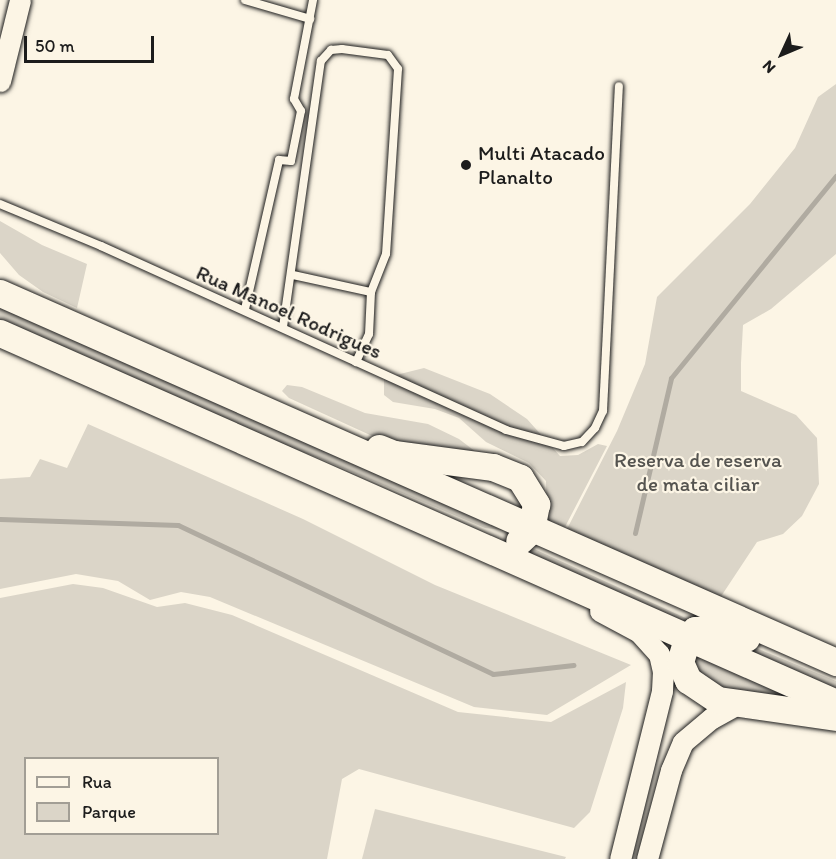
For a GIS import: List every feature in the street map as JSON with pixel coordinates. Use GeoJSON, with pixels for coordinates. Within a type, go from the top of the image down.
{"type":"FeatureCollection","features":[{"type":"Feature","properties":{"kind":"highway"},"geometry":{"type":"LineString","coordinates":[[12,298],[531,530],[836,662]]}},
{"type":"Feature","properties":{"kind":"highway"},"geometry":{"type":"LineString","coordinates":[[0,333],[550,579],[836,703]]}},
{"type":"Feature","properties":{"kind":"highway"},"geometry":{"type":"LineString","coordinates":[[294,423],[311,422],[394,454],[508,471],[525,483],[536,504],[531,530],[523,540],[502,544],[442,529]]}},
{"type":"Feature","properties":{"kind":"highway"},"geometry":{"type":"LineString","coordinates":[[836,667],[715,629],[695,630],[687,639],[680,662],[688,680],[718,700],[836,717]]}},
{"type":"Feature","properties":{"kind":"street"},"geometry":{"type":"LineString","coordinates":[[0,81],[20,0]]}},
{"type":"Feature","properties":{"kind":"street"},"geometry":{"type":"LineString","coordinates":[[0,281],[12,298]]}},
{"type":"Feature","properties":{"kind":"street"},"geometry":{"type":"LineString","coordinates":[[550,579],[557,590],[639,632],[659,654],[662,691],[644,821],[647,859]]}},
{"type":"Feature","properties":{"kind":"street"},"geometry":{"type":"LineString","coordinates":[[620,859],[644,821],[683,742],[712,718],[739,703]]}},
{"type":"Feature","properties":{"kind":"lane"},"geometry":{"type":"LineString","coordinates":[[245,0],[310,19]]}},
{"type":"Feature","properties":{"kind":"lane"},"geometry":{"type":"LineString","coordinates":[[245,309],[279,160],[291,160],[301,111],[294,99],[313,0]]}},
{"type":"Feature","properties":{"kind":"lane"},"geometry":{"type":"LineString","coordinates":[[283,327],[293,275],[321,61],[331,50],[342,49],[388,55],[398,69],[386,254],[371,292],[369,334],[356,362]]}},
{"type":"Feature","properties":{"kind":"lane","name":"Rua Manoel Rodrigues"},"geometry":{"type":"LineString","coordinates":[[0,204],[245,309],[506,430],[564,446],[582,442],[595,428],[603,411],[619,86]]}},
{"type":"Feature","properties":{"kind":"lane"},"geometry":{"type":"LineString","coordinates":[[293,275],[371,292]]}},
{"type":"Feature","properties":{"kind":"green space","name":"Reserva de reserva de mata ciliar"},"geometry":{"type":"Polygon","coordinates":[[[836,84],[836,254],[771,309],[743,325],[741,363],[741,391],[796,415],[817,438],[819,484],[802,516],[783,534],[757,542],[720,598],[567,529],[617,431],[645,364],[657,297],[750,204],[795,148],[818,97],[836,84]]]}},
{"type":"Feature","properties":{"kind":"green space"},"geometry":{"type":"Polygon","coordinates":[[[0,221],[42,245],[87,264],[77,308],[43,292],[19,275],[0,253],[0,221]]]}},
{"type":"Feature","properties":{"kind":"green space"},"geometry":{"type":"Polygon","coordinates":[[[0,305],[502,530],[485,528],[319,458],[239,429],[0,323],[0,305]]]}},
{"type":"Feature","properties":{"kind":"green space"},"geometry":{"type":"Polygon","coordinates":[[[424,368],[490,394],[527,419],[560,456],[578,455],[598,444],[607,446],[565,527],[547,520],[546,481],[529,463],[486,442],[459,418],[435,409],[393,402],[384,395],[384,378],[424,368]]]}},
{"type":"Feature","properties":{"kind":"green space"},"geometry":{"type":"Polygon","coordinates":[[[287,385],[302,387],[365,413],[428,424],[459,439],[480,455],[407,448],[370,435],[289,398],[282,391],[287,385]]]}},
{"type":"Feature","properties":{"kind":"green space"},"geometry":{"type":"Polygon","coordinates":[[[88,424],[303,519],[435,585],[631,665],[547,715],[474,707],[210,597],[181,592],[150,600],[118,581],[76,574],[0,589],[0,479],[30,477],[40,459],[67,468],[88,424]]]}},
{"type":"Feature","properties":{"kind":"green space"},"geometry":{"type":"Polygon","coordinates":[[[532,548],[692,621],[687,623],[526,557],[532,548]]]}},
{"type":"Feature","properties":{"kind":"green space"},"geometry":{"type":"Polygon","coordinates":[[[73,584],[103,588],[157,607],[185,603],[232,615],[458,712],[551,722],[626,682],[623,708],[590,812],[574,828],[359,769],[342,779],[327,859],[0,859],[0,598],[73,584]]]}},
{"type":"Feature","properties":{"kind":"green space"},"geometry":{"type":"Polygon","coordinates":[[[710,640],[744,643],[836,681],[836,690],[710,640]]]}},
{"type":"Feature","properties":{"kind":"green space"},"geometry":{"type":"Polygon","coordinates":[[[693,651],[819,703],[729,690],[710,683],[694,670],[693,651]]]}},
{"type":"Feature","properties":{"kind":"green space"},"geometry":{"type":"Polygon","coordinates":[[[375,809],[566,857],[565,859],[362,859],[375,809]]]}},
{"type":"Feature","properties":{"kind":"waterway"},"geometry":{"type":"LineString","coordinates":[[635,533],[671,378],[836,176]]}},
{"type":"Feature","properties":{"kind":"waterway"},"geometry":{"type":"LineString","coordinates":[[0,519],[178,525],[493,674],[573,665]]}},
{"type":"Feature","properties":{"kind":"place","name":"Multi Atacado Planalto"},"geometry":{"type":"Point","coordinates":[466,165]}}]}
